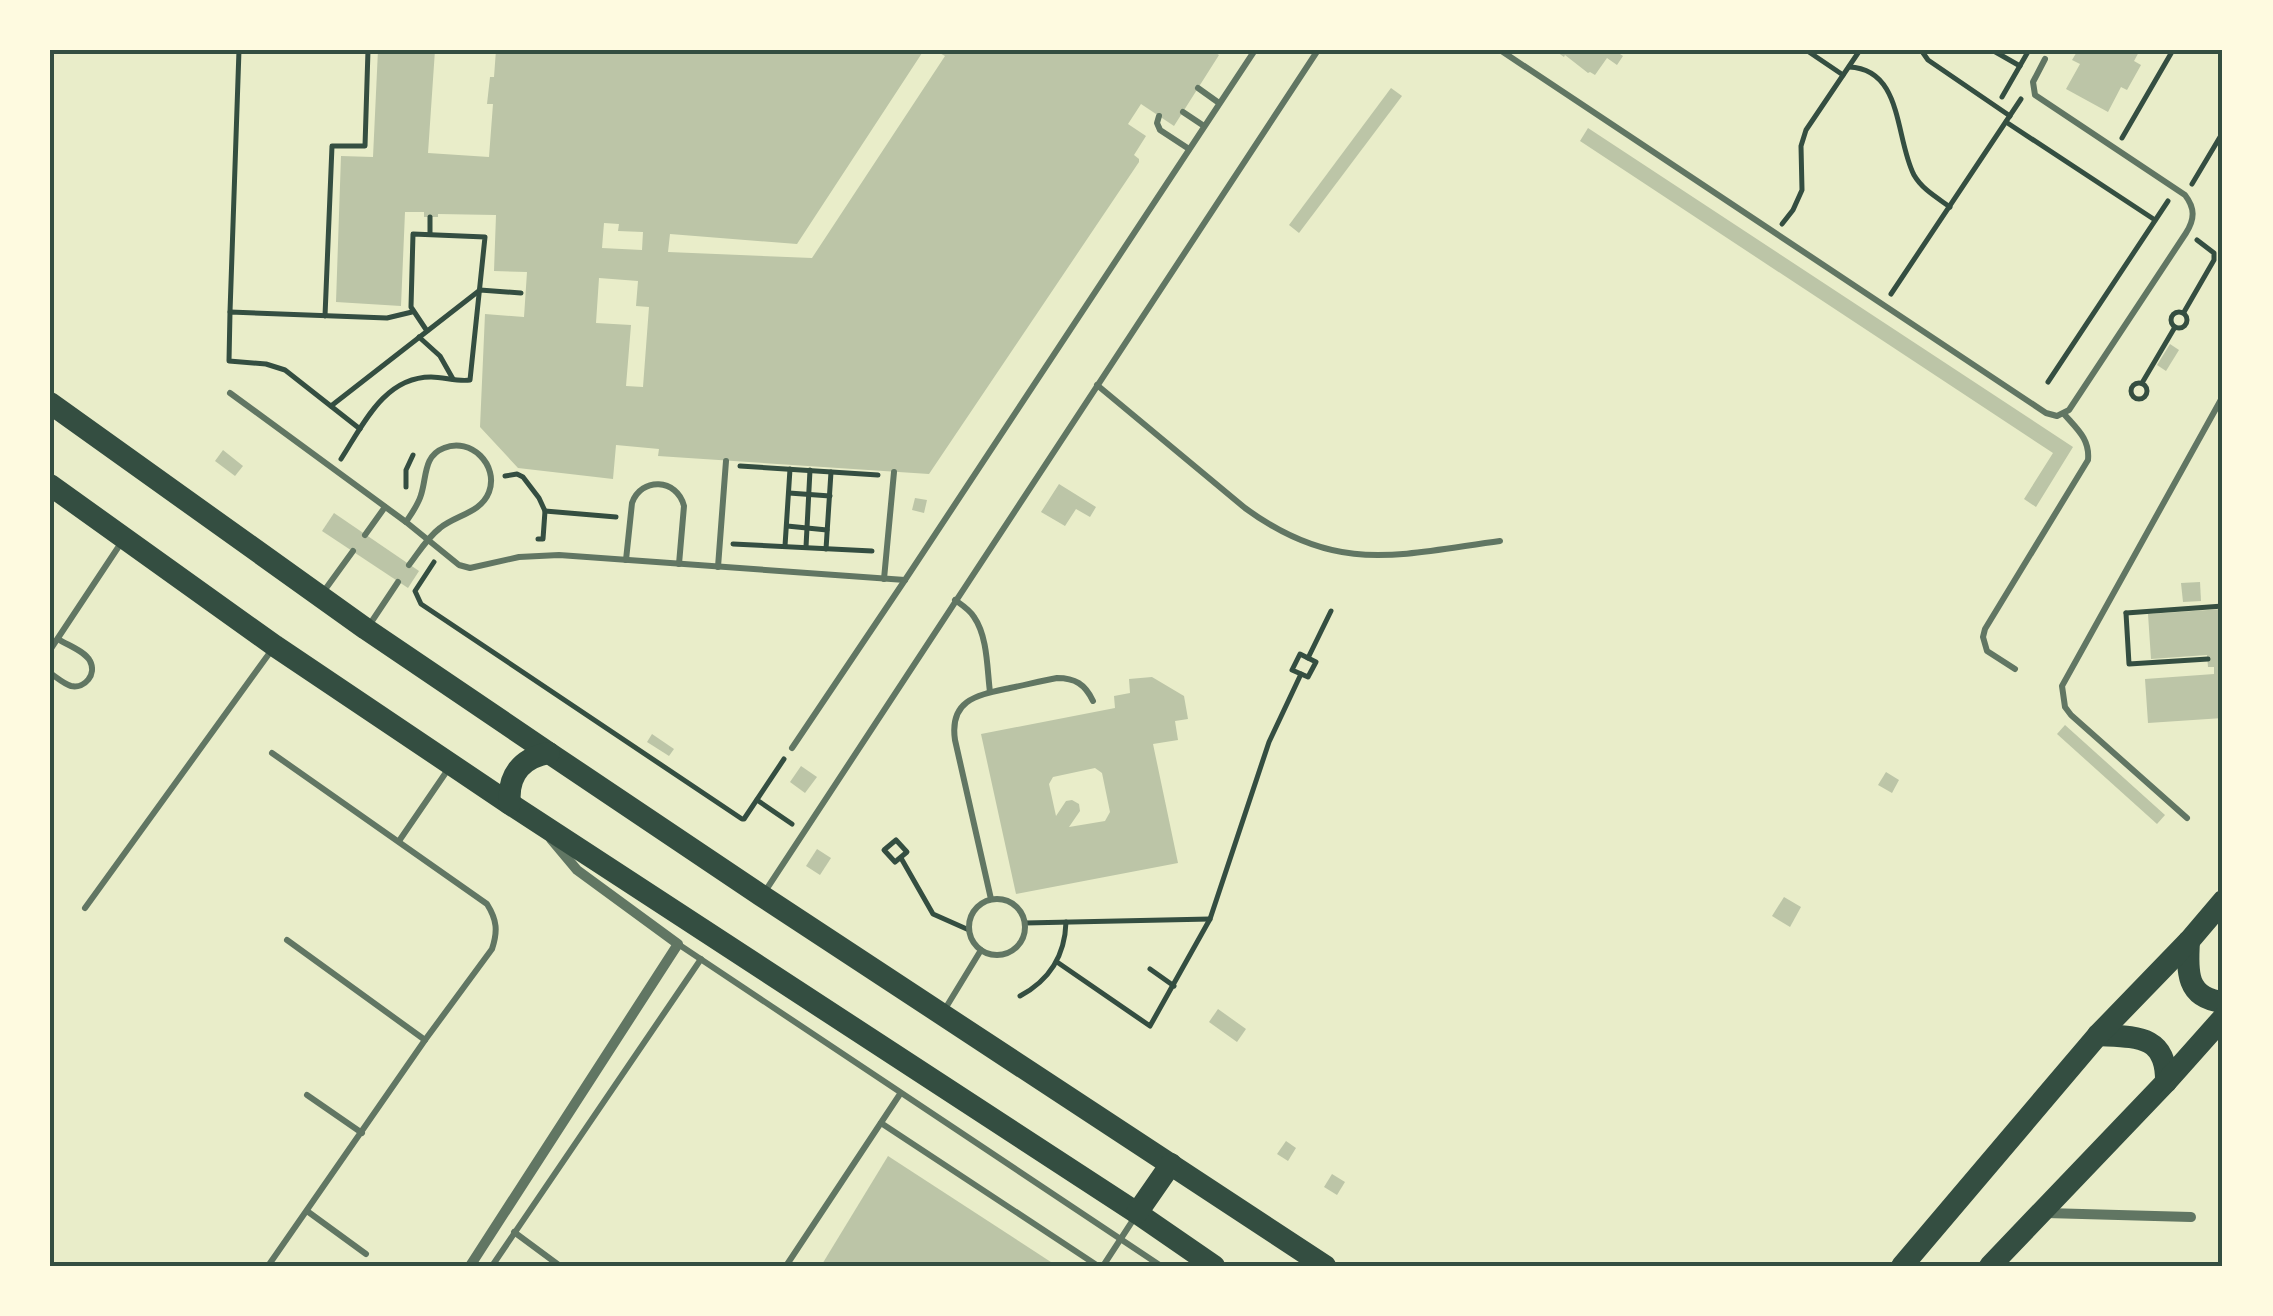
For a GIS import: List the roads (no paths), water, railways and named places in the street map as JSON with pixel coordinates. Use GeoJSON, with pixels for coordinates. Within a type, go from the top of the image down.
{"type":"FeatureCollection","features":[{"type":"Feature","properties":{"kind":"main road"},"geometry":{"type":"LineString","coordinates":[[50,403],[366,629],[549,753],[1325,1266]]}},
{"type":"Feature","properties":{"kind":"main road"},"geometry":{"type":"LineString","coordinates":[[50,485],[275,646],[510,804],[1214,1266]]}},
{"type":"Feature","properties":{"kind":"main road"},"geometry":{"type":"LineString","coordinates":[[510,804],[510,786],[518,769],[532,757],[549,753]]}},
{"type":"Feature","properties":{"kind":"main road"},"geometry":{"type":"LineString","coordinates":[[1902,1266],[2098,1035],[2223,902]]}},
{"type":"Feature","properties":{"kind":"main road"},"geometry":{"type":"LineString","coordinates":[[2189,941],[2187,967],[2192,984],[2203,996],[2223,1002]]}},
{"type":"Feature","properties":{"kind":"main road"},"geometry":{"type":"LineString","coordinates":[[1990,1266],[2223,1018]]}},
{"type":"Feature","properties":{"kind":"main road"},"geometry":{"type":"LineString","coordinates":[[2098,1035],[2137,1037],[2152,1044],[2165,1062],[2166,1082]]}},
{"type":"Feature","properties":{"kind":"main road"},"geometry":{"type":"LineString","coordinates":[[1137,1213],[1171,1164]]}},
{"type":"Feature","properties":{"kind":"street"},"geometry":{"type":"LineString","coordinates":[[470,1266],[678,944],[578,870],[543,825]]}},
{"type":"Feature","properties":{"kind":"street"},"geometry":{"type":"LineString","coordinates":[[2040,1213],[2191,1216]]}},
{"type":"Feature","properties":{"kind":"lane"},"geometry":{"type":"LineString","coordinates":[[792,748],[1254,50]]}},
{"type":"Feature","properties":{"kind":"lane"},"geometry":{"type":"LineString","coordinates":[[762,896],[1318,50]]}},
{"type":"Feature","properties":{"kind":"lane"},"geometry":{"type":"LineString","coordinates":[[1500,50],[2051,416],[2069,410],[2186,233],[2193,211],[2185,195],[2040,100],[2033,89],[2046,58]]}},
{"type":"Feature","properties":{"kind":"lane"},"geometry":{"type":"LineString","coordinates":[[1198,88],[1220,103]]}},
{"type":"Feature","properties":{"kind":"lane"},"geometry":{"type":"LineString","coordinates":[[1183,112],[1204,126]]}},
{"type":"Feature","properties":{"kind":"lane"},"geometry":{"type":"LineString","coordinates":[[1159,116],[1160,130],[1189,149]]}},
{"type":"Feature","properties":{"kind":"lane"},"geometry":{"type":"LineString","coordinates":[[1097,385],[1246,508],[1291,538],[1317,548],[1367,556],[1500,541]]}},
{"type":"Feature","properties":{"kind":"lane"},"geometry":{"type":"LineString","coordinates":[[230,393],[459,565],[470,568],[539,555],[905,580]]}},
{"type":"Feature","properties":{"kind":"lane"},"geometry":{"type":"LineString","coordinates":[[2188,818],[2065,707],[2062,686],[2222,403]]}},
{"type":"Feature","properties":{"kind":"lane"},"geometry":{"type":"LineString","coordinates":[[2015,669],[1987,651],[1983,637],[2088,460],[2085,438],[2064,414]]}},
{"type":"Feature","properties":{"kind":"lane"},"geometry":{"type":"LineString","coordinates":[[406,522],[421,496],[426,468],[436,453],[455,445],[476,450],[484,458],[492,481],[482,504],[450,521],[427,540],[409,564]]}},
{"type":"Feature","properties":{"kind":"lane"},"geometry":{"type":"LineString","coordinates":[[718,566],[726,461]]}},
{"type":"Feature","properties":{"kind":"lane"},"geometry":{"type":"LineString","coordinates":[[884,578],[894,472]]}},
{"type":"Feature","properties":{"kind":"lane"},"geometry":{"type":"LineString","coordinates":[[626,560],[635,495],[648,485],[666,486],[682,496],[684,506],[679,564]]}},
{"type":"Feature","properties":{"kind":"lane"},"geometry":{"type":"LineString","coordinates":[[365,534],[385,507]]}},
{"type":"Feature","properties":{"kind":"lane"},"geometry":{"type":"LineString","coordinates":[[50,650],[125,538]]}},
{"type":"Feature","properties":{"kind":"lane"},"geometry":{"type":"LineString","coordinates":[[321,596],[353,552]]}},
{"type":"Feature","properties":{"kind":"lane"},"geometry":{"type":"LineString","coordinates":[[366,629],[398,582]]}},
{"type":"Feature","properties":{"kind":"lane"},"geometry":{"type":"LineString","coordinates":[[955,600],[974,617],[981,631],[990,692]]}},
{"type":"Feature","properties":{"kind":"lane"},"geometry":{"type":"LineString","coordinates":[[50,673],[72,686],[82,685],[90,678],[93,667],[89,657],[58,639]]}},
{"type":"Feature","properties":{"kind":"lane"},"geometry":{"type":"LineString","coordinates":[[85,908],[275,646]]}},
{"type":"Feature","properties":{"kind":"lane"},"geometry":{"type":"LineString","coordinates":[[991,899],[954,732],[956,716],[966,702],[980,694],[1056,678],[1080,682],[1093,701]]}},
{"type":"Feature","properties":{"kind":"lane"},"geometry":{"type":"LineString","coordinates":[[268,1266],[492,948],[497,934],[496,918],[488,904],[272,753]]}},
{"type":"Feature","properties":{"kind":"lane"},"geometry":{"type":"LineString","coordinates":[[399,841],[452,765]]}},
{"type":"Feature","properties":{"kind":"lane"},"geometry":{"type":"LineString","coordinates":[[991,899],[1004,899],[1016,905],[1025,923],[1020,943],[1002,955],[975,945],[969,930],[976,907],[991,899]]}},
{"type":"Feature","properties":{"kind":"lane"},"geometry":{"type":"LineString","coordinates":[[287,940],[425,1040]]}},
{"type":"Feature","properties":{"kind":"lane"},"geometry":{"type":"LineString","coordinates":[[678,944],[1161,1266]]}},
{"type":"Feature","properties":{"kind":"lane"},"geometry":{"type":"LineString","coordinates":[[942,1014],[982,950]]}},
{"type":"Feature","properties":{"kind":"lane"},"geometry":{"type":"LineString","coordinates":[[492,1266],[701,960]]}},
{"type":"Feature","properties":{"kind":"lane"},"geometry":{"type":"LineString","coordinates":[[786,1266],[900,1094]]}},
{"type":"Feature","properties":{"kind":"lane"},"geometry":{"type":"LineString","coordinates":[[307,1095],[362,1133]]}},
{"type":"Feature","properties":{"kind":"lane"},"geometry":{"type":"LineString","coordinates":[[881,1123],[1100,1266],[1137,1213]]}},
{"type":"Feature","properties":{"kind":"lane"},"geometry":{"type":"LineString","coordinates":[[307,1212],[366,1254]]}},
{"type":"Feature","properties":{"kind":"lane"},"geometry":{"type":"LineString","coordinates":[[514,1232],[560,1266]]}}]}
